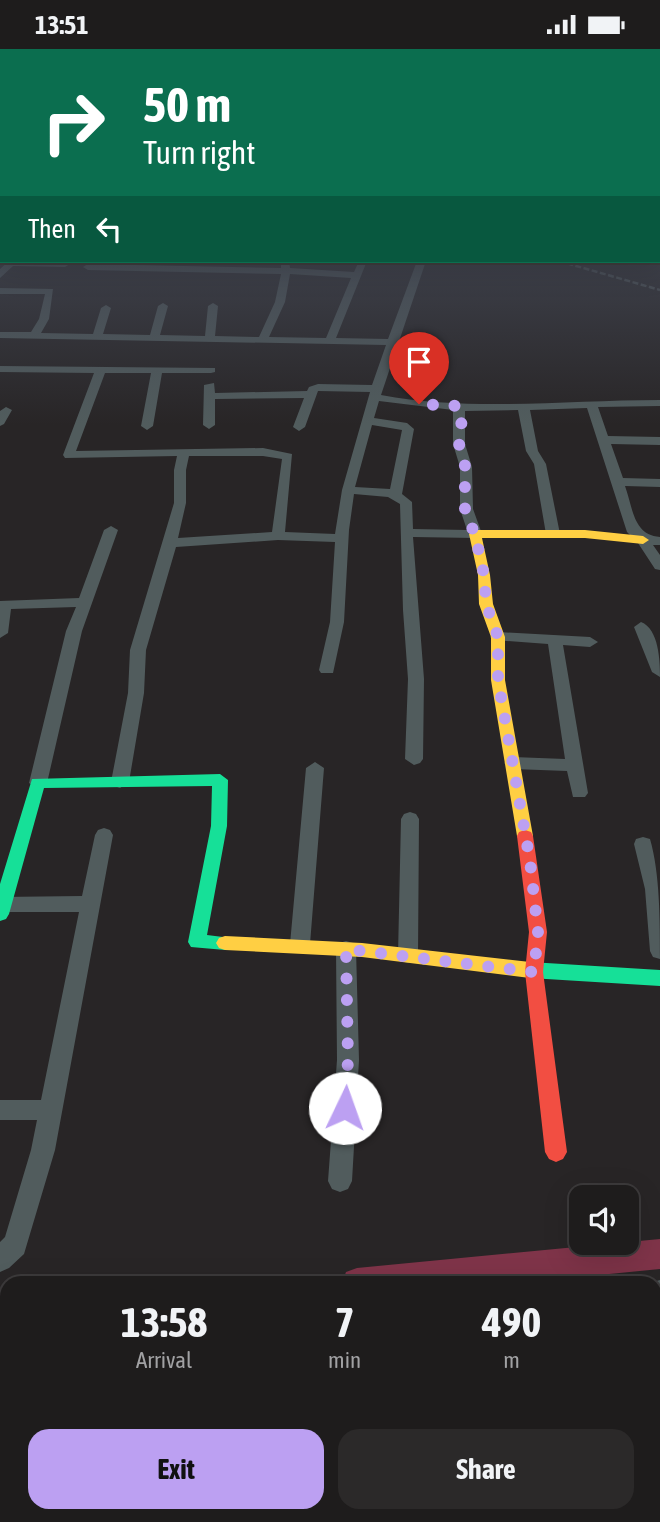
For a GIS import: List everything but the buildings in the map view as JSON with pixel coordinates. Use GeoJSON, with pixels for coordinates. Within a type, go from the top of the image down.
{"type":"FeatureCollection","features":[{"type":"Feature","properties":{"kind":"street"},"geometry":{"type":"LineString","coordinates":[[263,339],[276,317],[282,287]]}},
{"type":"Feature","properties":{"kind":"street"},"geometry":{"type":"LineString","coordinates":[[330,340],[351,287]]}},
{"type":"Feature","properties":{"kind":"street"},"geometry":{"type":"LineString","coordinates":[[327,670],[337,622],[348,490],[360,442],[413,287]]}},
{"type":"Feature","properties":{"kind":"street"},"geometry":{"type":"LineString","coordinates":[[0,291],[50,291],[44,319],[34,336]]}},
{"type":"Feature","properties":{"kind":"street"},"geometry":{"type":"LineString","coordinates":[[154,337],[163,306]]}},
{"type":"Feature","properties":{"kind":"street"},"geometry":{"type":"LineString","coordinates":[[210,338],[213,306]]}},
{"type":"Feature","properties":{"kind":"street"},"geometry":{"type":"LineString","coordinates":[[97,337],[106,307]]}},
{"type":"Feature","properties":{"kind":"street"},"geometry":{"type":"LineString","coordinates":[[0,335],[393,342]]}},
{"type":"Feature","properties":{"kind":"street"},"geometry":{"type":"LineString","coordinates":[[0,369],[157,370],[211,365],[209,425]]}},
{"type":"Feature","properties":{"kind":"street"},"geometry":{"type":"LineString","coordinates":[[147,426],[157,370]]}},
{"type":"Feature","properties":{"kind":"street"},"geometry":{"type":"LineString","coordinates":[[100,371],[69,455],[263,452],[288,457],[278,536]]}},
{"type":"Feature","properties":{"kind":"street"},"geometry":{"type":"LineString","coordinates":[[299,427],[311,394],[318,387],[376,393],[392,401],[458,406],[660,403]]}},
{"type":"Feature","properties":{"kind":"street"},"geometry":{"type":"LineString","coordinates":[[210,396],[311,394]]}},
{"type":"Feature","properties":{"kind":"street"},"geometry":{"type":"LineString","coordinates":[[592,405],[634,532],[643,540],[660,566]]}},
{"type":"Feature","properties":{"kind":"street"},"geometry":{"type":"LineString","coordinates":[[458,406],[462,417],[459,447],[466,469],[466,515],[475,534],[484,575],[486,604],[498,637],[498,680],[526,837],[538,932],[534,972],[556,1152]]}},
{"type":"Feature","properties":{"kind":"street"},"geometry":{"type":"LineString","coordinates":[[523,406],[532,451],[542,473],[553,534]]}},
{"type":"Feature","properties":{"kind":"street"},"geometry":{"type":"LineString","coordinates":[[0,422],[6,410]]}},
{"type":"Feature","properties":{"kind":"street"},"geometry":{"type":"LineString","coordinates":[[368,421],[403,425],[408,429],[395,496]]}},
{"type":"Feature","properties":{"kind":"street"},"geometry":{"type":"LineString","coordinates":[[604,440],[660,441]]}},
{"type":"Feature","properties":{"kind":"street"},"geometry":{"type":"LineString","coordinates":[[120,782],[135,693],[138,650],[180,503],[180,470],[184,452]]}},
{"type":"Feature","properties":{"kind":"street"},"geometry":{"type":"LineString","coordinates":[[619,482],[660,483]]}},
{"type":"Feature","properties":{"kind":"street"},"geometry":{"type":"LineString","coordinates":[[348,490],[369,490],[395,496],[406,502],[416,680],[414,759]]}},
{"type":"Feature","properties":{"kind":"street"},"geometry":{"type":"LineString","coordinates":[[89,904],[1,909],[38,783],[74,631],[111,530]]}},
{"type":"Feature","properties":{"kind":"street"},"geometry":{"type":"LineString","coordinates":[[406,533],[553,534],[660,541]]}},
{"type":"Feature","properties":{"kind":"street"},"geometry":{"type":"LineString","coordinates":[[170,543],[278,536],[342,538]]}},
{"type":"Feature","properties":{"kind":"street"},"geometry":{"type":"LineString","coordinates":[[0,633],[2,605],[86,602]]}},
{"type":"Feature","properties":{"kind":"street"},"geometry":{"type":"LineString","coordinates":[[641,627],[660,673]]}},
{"type":"Feature","properties":{"kind":"street"},"geometry":{"type":"LineString","coordinates":[[498,637],[590,642]]}},
{"type":"Feature","properties":{"kind":"street"},"geometry":{"type":"LineString","coordinates":[[555,640],[579,793]]}},
{"type":"Feature","properties":{"kind":"street"},"geometry":{"type":"LineString","coordinates":[[513,762],[575,765]]}},
{"type":"Feature","properties":{"kind":"street"},"geometry":{"type":"LineString","coordinates":[[300,944],[315,768]]}},
{"type":"Feature","properties":{"kind":"street"},"geometry":{"type":"LineString","coordinates":[[38,783],[220,780],[219,825],[197,942],[300,944],[408,955],[491,968],[660,978]]}},
{"type":"Feature","properties":{"kind":"street"},"geometry":{"type":"LineString","coordinates":[[408,955],[410,819]]}},
{"type":"Feature","properties":{"kind":"street"},"geometry":{"type":"LineString","coordinates":[[0,1259],[15,1245],[43,1150],[104,835]]}},
{"type":"Feature","properties":{"kind":"street"},"geometry":{"type":"LineString","coordinates":[[643,844],[655,889],[660,951]]}},
{"type":"Feature","properties":{"kind":"street"},"geometry":{"type":"LineString","coordinates":[[340,1181],[348,1060],[346,949]]}},
{"type":"Feature","properties":{"kind":"street"},"geometry":{"type":"LineString","coordinates":[[0,1110],[50,1110]]}},
{"type":"Feature","properties":{"kind":"waterway"},"geometry":{"type":"LineString","coordinates":[[430,1276],[660,1254]]}},
{"type":"Feature","properties":{"kind":"railway"},"geometry":{"type":"LineString","coordinates":[[649,287],[660,290]]}},
{"type":"Feature","properties":{"kind":"traffic: fast"},"geometry":{"type":"LineString","coordinates":[[0,914],[38,783],[220,780],[219,826],[197,942],[225,943]]}},
{"type":"Feature","properties":{"kind":"traffic: fast"},"geometry":{"type":"LineString","coordinates":[[530,970],[660,978]]}},
{"type":"Feature","properties":{"kind":"traffic: slow"},"geometry":{"type":"LineString","coordinates":[[525,836],[498,680],[498,637],[486,604],[484,575],[475,534],[585,534],[643,540]]}},
{"type":"Feature","properties":{"kind":"traffic: slow"},"geometry":{"type":"LineString","coordinates":[[225,943],[362,950],[530,970]]}},
{"type":"Feature","properties":{"kind":"traffic: jam"},"geometry":{"type":"LineString","coordinates":[[525,836],[538,932],[534,972],[556,1152]]}},
{"type":"Feature","properties":{"kind":"route"},"geometry":{"type":"LineString","coordinates":[[345,1108],[348,1060],[346,949],[534,972],[538,932],[533,885],[498,680],[498,637],[486,604],[484,575],[475,534],[466,515],[464,502],[463,482],[466,469],[459,447],[462,417],[458,406],[419,404]]}}]}
